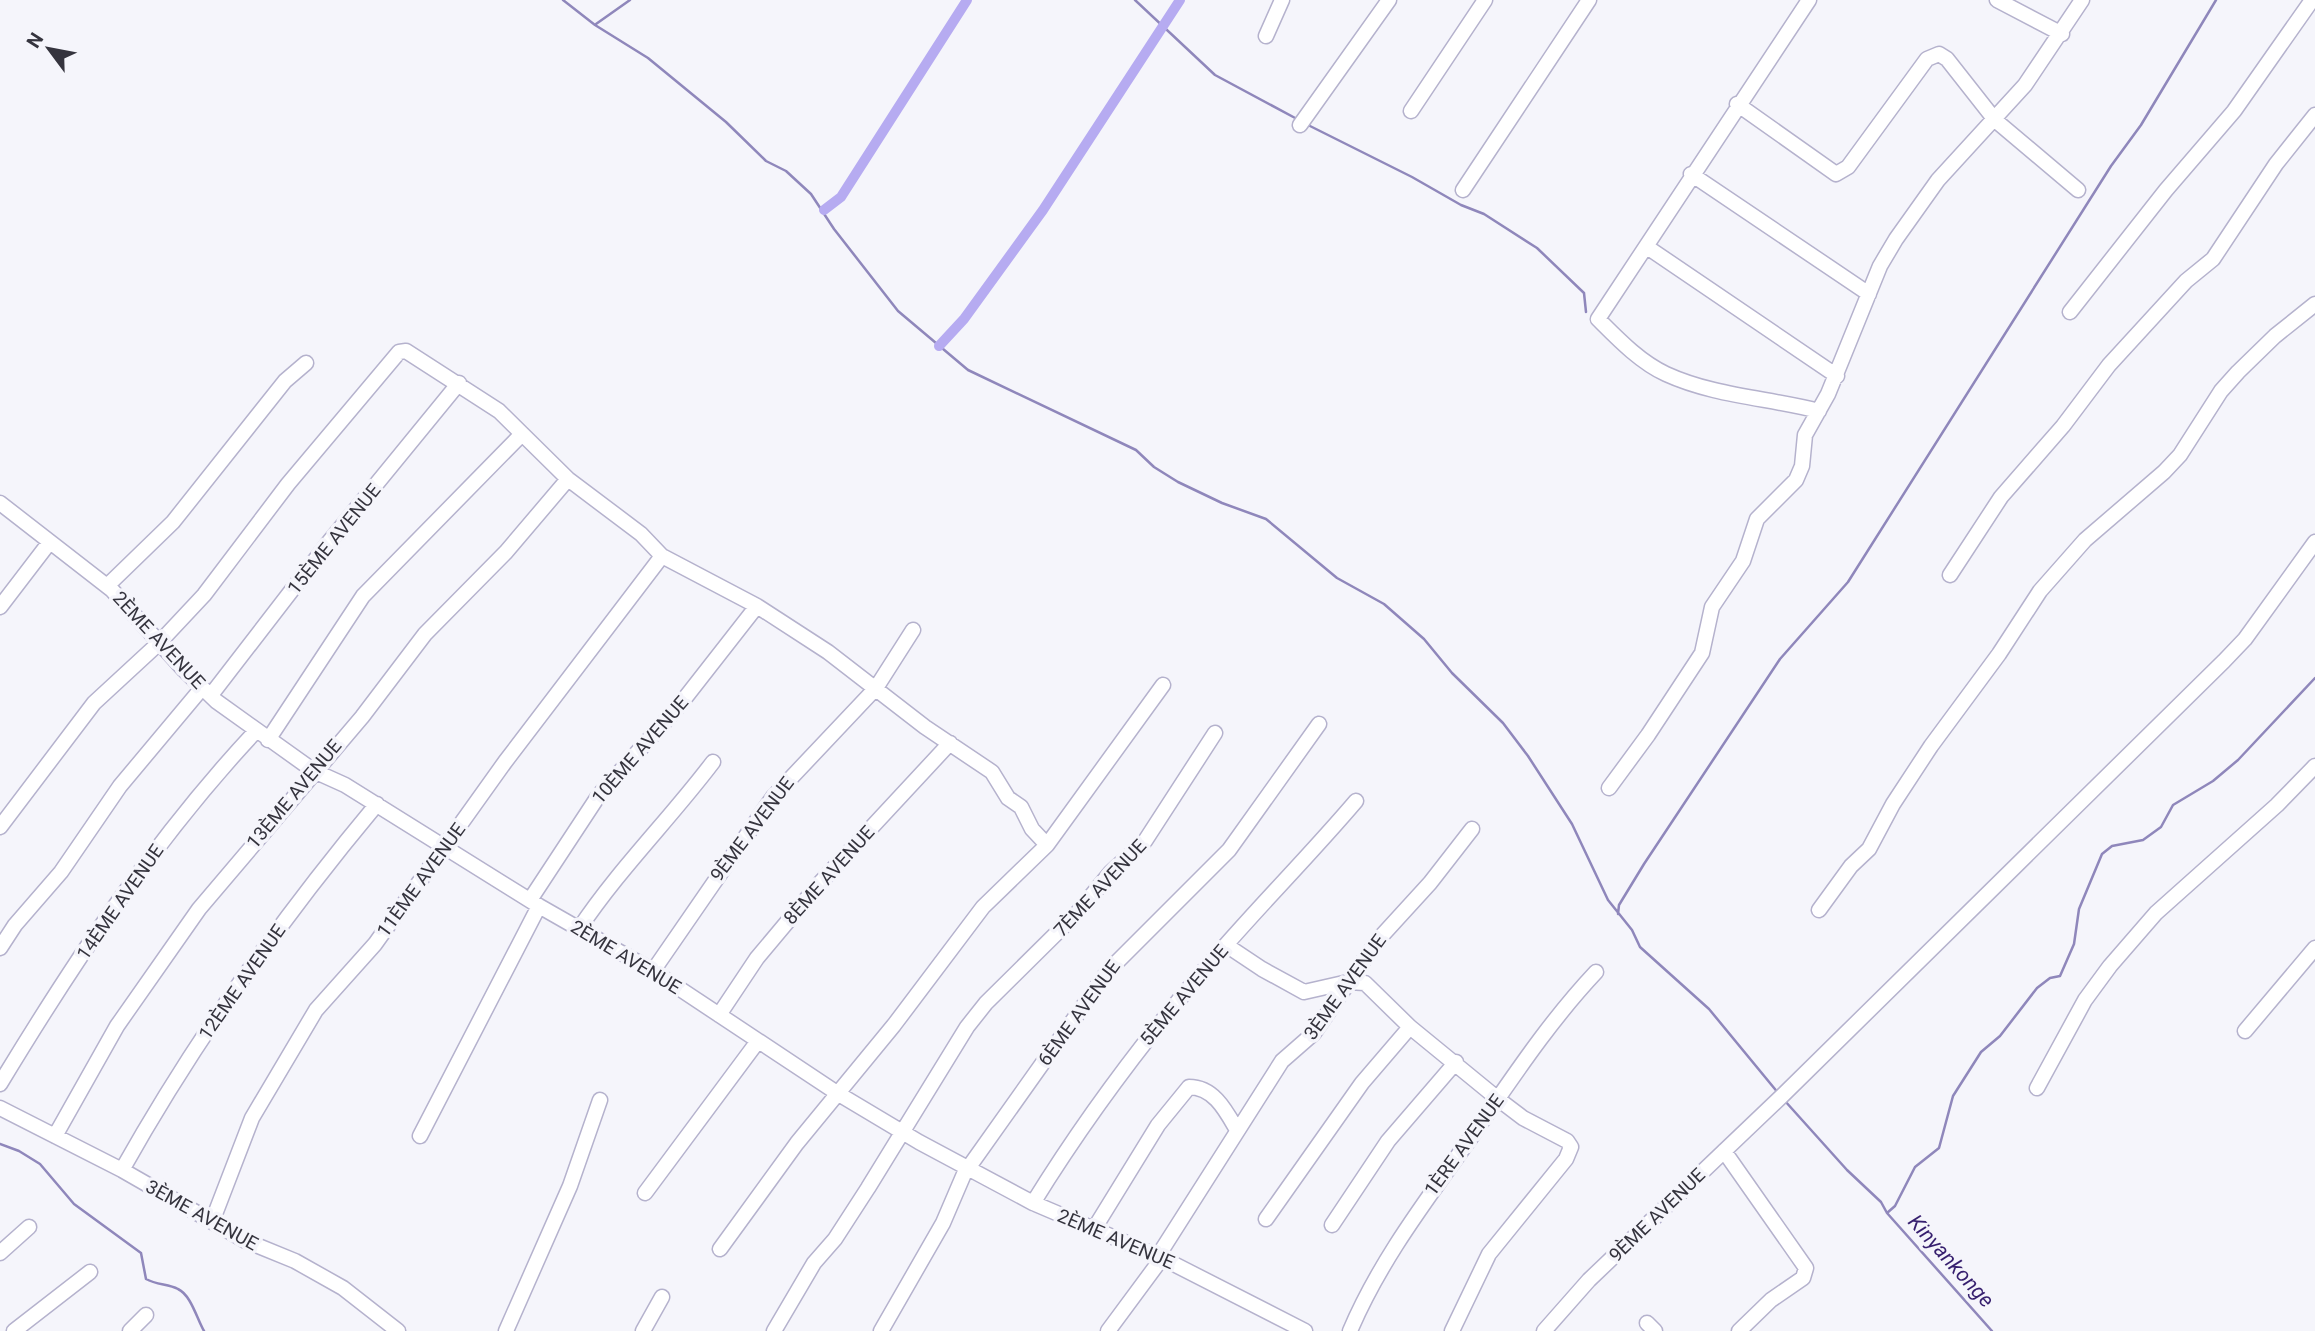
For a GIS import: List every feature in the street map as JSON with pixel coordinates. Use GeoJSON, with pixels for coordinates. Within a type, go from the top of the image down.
{"type":"FeatureCollection","features":[{"type":"Feature","properties":{"kind":"street"},"geometry":{"type":"LineString","coordinates":[[1266,36],[1282,0]]}},
{"type":"Feature","properties":{"kind":"street"},"geometry":{"type":"LineString","coordinates":[[1302,122],[1389,0]]}},
{"type":"Feature","properties":{"kind":"street"},"geometry":{"type":"LineString","coordinates":[[1411,111],[1485,0]]}},
{"type":"Feature","properties":{"kind":"street"},"geometry":{"type":"LineString","coordinates":[[1463,190],[1589,0]]}},
{"type":"Feature","properties":{"kind":"street"},"geometry":{"type":"LineString","coordinates":[[1809,0],[1737,104],[1598,319],[1646,361],[1696,386],[1819,411]]}},
{"type":"Feature","properties":{"kind":"street"},"geometry":{"type":"LineString","coordinates":[[1997,0],[2062,34]]}},
{"type":"Feature","properties":{"kind":"street"},"geometry":{"type":"LineString","coordinates":[[1609,788],[1702,653],[1712,607],[1743,561],[1757,519],[1796,480],[1802,466],[1805,435],[1837,376],[1869,294],[1896,239],[1938,180],[1995,120],[2062,34],[2082,0]]}},
{"type":"Feature","properties":{"kind":"street"},"geometry":{"type":"LineString","coordinates":[[2070,312],[2166,190],[2234,111],[2312,0]]}},
{"type":"Feature","properties":{"kind":"street"},"geometry":{"type":"LineString","coordinates":[[1737,104],[1836,174],[1848,167],[1933,54],[1947,59],[1995,120],[2078,190]]}},
{"type":"Feature","properties":{"kind":"street"},"geometry":{"type":"LineString","coordinates":[[1950,575],[2001,497],[2068,421],[2109,365],[2186,281],[2213,259],[2269,174],[2315,115]]}},
{"type":"Feature","properties":{"kind":"street"},"geometry":{"type":"LineString","coordinates":[[1691,174],[1869,294]]}},
{"type":"Feature","properties":{"kind":"street"},"geometry":{"type":"LineString","coordinates":[[1647,247],[1837,376]]}},
{"type":"Feature","properties":{"kind":"street"},"geometry":{"type":"LineString","coordinates":[[1819,910],[1851,866],[1869,849],[1916,769],[1999,654],[2040,591],[2085,540],[2180,455],[2221,391],[2238,372],[2274,336],[2315,304]]}},
{"type":"Feature","properties":{"kind":"street"},"geometry":{"type":"LineString","coordinates":[[0,827],[94,703],[159,643],[222,573],[288,484],[399,352],[406,351],[499,411],[568,479],[641,534],[663,556],[757,606],[848,665],[992,772],[1008,798],[1021,807],[1032,829],[1047,845]]}},
{"type":"Feature","properties":{"kind":"street"},"geometry":{"type":"LineString","coordinates":[[107,586],[120,570],[162,535],[285,381],[306,363]]}},
{"type":"Feature","properties":{"kind":"street","name":"15ÈME AVENUE"},"geometry":{"type":"LineString","coordinates":[[0,948],[15,925],[61,872],[128,776],[206,692],[459,383]]}},
{"type":"Feature","properties":{"kind":"street"},"geometry":{"type":"LineString","coordinates":[[268,740],[363,596],[521,435]]}},
{"type":"Feature","properties":{"kind":"street","name":"13ÈME AVENUE"},"geometry":{"type":"LineString","coordinates":[[55,1136],[117,1026],[199,909],[362,717],[425,634],[506,552],[568,479]]}},
{"type":"Feature","properties":{"kind":"street","name":"2ÈME AVENUE"},"geometry":{"type":"LineString","coordinates":[[0,503],[107,586],[206,692],[255,732],[314,771],[377,804],[445,849],[653,971],[837,1093],[968,1170],[1033,1203],[1160,1257],[1305,1331]]}},
{"type":"Feature","properties":{"kind":"street"},"geometry":{"type":"LineString","coordinates":[[0,607],[49,542]]}},
{"type":"Feature","properties":{"kind":"street","name":"9ÈME AVENUE"},"geometry":{"type":"LineString","coordinates":[[1544,1331],[1589,1280],[1779,1099],[2224,661],[2245,639],[2315,542]]}},
{"type":"Feature","properties":{"kind":"street","name":"11ÈME AVENUE"},"geometry":{"type":"LineString","coordinates":[[212,1222],[252,1118],[316,1010],[375,944],[553,698],[663,556]]}},
{"type":"Feature","properties":{"kind":"street","name":"10ÈME AVENUE"},"geometry":{"type":"LineString","coordinates":[[420,1136],[535,903],[599,795],[654,736],[757,606]]}},
{"type":"Feature","properties":{"kind":"street","name":"9ÈME AVENUE"},"geometry":{"type":"LineString","coordinates":[[653,971],[787,779],[876,688],[913,630]]}},
{"type":"Feature","properties":{"kind":"street"},"geometry":{"type":"LineString","coordinates":[[720,1249],[837,1093],[894,1026],[983,907],[1047,845],[1163,685]]}},
{"type":"Feature","properties":{"kind":"street","name":"6ÈME AVENUE"},"geometry":{"type":"LineString","coordinates":[[881,1331],[943,1223],[968,1170],[1114,962],[1229,850],[1319,724]]}},
{"type":"Feature","properties":{"kind":"street","name":"14ÈME AVENUE"},"geometry":{"type":"LineString","coordinates":[[0,1084],[52,999],[148,860],[193,801],[255,732]]}},
{"type":"Feature","properties":{"kind":"street","name":"7ÈME AVENUE"},"geometry":{"type":"LineString","coordinates":[[902,1132],[967,1027],[986,1003],[1078,912],[1111,872],[1145,841],[1215,733]]}},
{"type":"Feature","properties":{"kind":"street","name":"8ÈME AVENUE"},"geometry":{"type":"LineString","coordinates":[[719,1015],[757,958],[819,884],[950,743]]}},
{"type":"Feature","properties":{"kind":"street"},"geometry":{"type":"LineString","coordinates":[[579,929],[605,889],[672,816],[713,762]]}},
{"type":"Feature","properties":{"kind":"street"},"geometry":{"type":"LineString","coordinates":[[2037,1088],[2085,1000],[2110,966],[2156,913],[2277,805],[2315,766]]}},
{"type":"Feature","properties":{"kind":"street","name":"5ÈME AVENUE"},"geometry":{"type":"LineString","coordinates":[[1033,1203],[1074,1136],[1118,1074],[1226,945],[1356,802]]}},
{"type":"Feature","properties":{"kind":"street","name":"12ÈME AVENUE"},"geometry":{"type":"LineString","coordinates":[[122,1170],[168,1088],[231,994],[300,899],[377,804]]}},
{"type":"Feature","properties":{"kind":"street","name":"3ÈME AVENUE"},"geometry":{"type":"LineString","coordinates":[[1108,1331],[1160,1257],[1282,1061],[1309,1040],[1377,941],[1430,883],[1472,830]]}},
{"type":"Feature","properties":{"kind":"street"},"geometry":{"type":"LineString","coordinates":[[1226,945],[1304,992],[1348,982],[1365,984],[1410,1027],[1498,1099],[1523,1118],[1567,1141],[1571,1152],[1489,1254],[1452,1331]]}},
{"type":"Feature","properties":{"kind":"street"},"geometry":{"type":"LineString","coordinates":[[2245,1031],[2315,948]]}},
{"type":"Feature","properties":{"kind":"street","name":"1ÈRE AVENUE"},"geometry":{"type":"LineString","coordinates":[[1350,1331],[1366,1296],[1405,1230],[1551,1022],[1596,972]]}},
{"type":"Feature","properties":{"kind":"street"},"geometry":{"type":"LineString","coordinates":[[1266,1219],[1362,1083],[1410,1027]]}},
{"type":"Feature","properties":{"kind":"street"},"geometry":{"type":"LineString","coordinates":[[645,1193],[758,1041]]}},
{"type":"Feature","properties":{"kind":"street"},"geometry":{"type":"LineString","coordinates":[[1332,1225],[1404,1120],[1456,1062]]}},
{"type":"Feature","properties":{"kind":"street"},"geometry":{"type":"LineString","coordinates":[[1094,1229],[1121,1182],[1182,1092],[1189,1087],[1206,1091],[1222,1105],[1237,1130]]}},
{"type":"Feature","properties":{"kind":"street"},"geometry":{"type":"LineString","coordinates":[[506,1331],[570,1186],[592,1130],[600,1100]]}},
{"type":"Feature","properties":{"kind":"street","name":"3ÈME AVENUE"},"geometry":{"type":"LineString","coordinates":[[0,1108],[122,1170],[246,1241],[295,1261],[343,1288],[398,1331]]}},
{"type":"Feature","properties":{"kind":"street"},"geometry":{"type":"LineString","coordinates":[[774,1331],[799,1287],[835,1239],[902,1132]]}},
{"type":"Feature","properties":{"kind":"street"},"geometry":{"type":"LineString","coordinates":[[1724,1151],[1806,1268],[1803,1278],[1771,1300],[1739,1331]]}},
{"type":"Feature","properties":{"kind":"street"},"geometry":{"type":"LineString","coordinates":[[0,1253],[29,1227]]}},
{"type":"Feature","properties":{"kind":"street"},"geometry":{"type":"LineString","coordinates":[[14,1331],[90,1272]]}},
{"type":"Feature","properties":{"kind":"street"},"geometry":{"type":"LineString","coordinates":[[643,1331],[662,1297]]}},
{"type":"Feature","properties":{"kind":"street"},"geometry":{"type":"LineString","coordinates":[[130,1331],[146,1315]]}},
{"type":"Feature","properties":{"kind":"waterway"},"geometry":{"type":"LineString","coordinates":[[563,0],[595,25],[648,58],[726,122],[766,161],[786,171],[811,194],[834,229],[898,311],[968,370],[1136,450],[1154,467],[1178,482],[1222,503],[1266,519],[1337,578],[1384,604],[1424,639],[1452,673],[1503,723],[1528,756],[1572,824],[1608,900],[1632,930],[1640,947],[1709,1009],[1779,1094]]}},
{"type":"Feature","properties":{"kind":"waterway"},"geometry":{"type":"LineString","coordinates":[[596,24],[630,0]]}},
{"type":"Feature","properties":{"kind":"waterway"},"geometry":{"type":"LineString","coordinates":[[824,210],[841,197],[967,0]]}},
{"type":"Feature","properties":{"kind":"waterway"},"geometry":{"type":"LineString","coordinates":[[1135,0],[1215,75],[1297,119]]}},
{"type":"Feature","properties":{"kind":"waterway"},"geometry":{"type":"LineString","coordinates":[[939,346],[964,319],[1043,210],[1180,0]]}},
{"type":"Feature","properties":{"kind":"waterway"},"geometry":{"type":"LineString","coordinates":[[1618,914],[1619,905],[1644,864],[1780,659],[1848,582],[2111,166],[2141,125],[2216,0]]}},
{"type":"Feature","properties":{"kind":"waterway"},"geometry":{"type":"LineString","coordinates":[[1306,124],[1412,177],[1461,205],[1484,214],[1537,248],[1584,293],[1586,312]]}},
{"type":"Feature","properties":{"kind":"waterway","name":"Kinyankonge"},"geometry":{"type":"LineString","coordinates":[[1992,1331],[1887,1213],[1895,1206],[1915,1167],[1939,1148],[1953,1096],[1981,1052],[2000,1036],[2037,988],[2050,978],[2060,976],[2074,944],[2079,909],[2102,854],[2112,846],[2143,840],[2161,827],[2173,805],[2213,781],[2238,760],[2315,678]]}},
{"type":"Feature","properties":{"kind":"waterway"},"geometry":{"type":"LineString","coordinates":[[1785,1101],[1847,1170],[1881,1202],[1887,1213]]}},
{"type":"Feature","properties":{"kind":"waterway"},"geometry":{"type":"LineString","coordinates":[[0,1144],[19,1151],[40,1164],[74,1204],[141,1253],[146,1279],[183,1292],[204,1331]]}}]}
